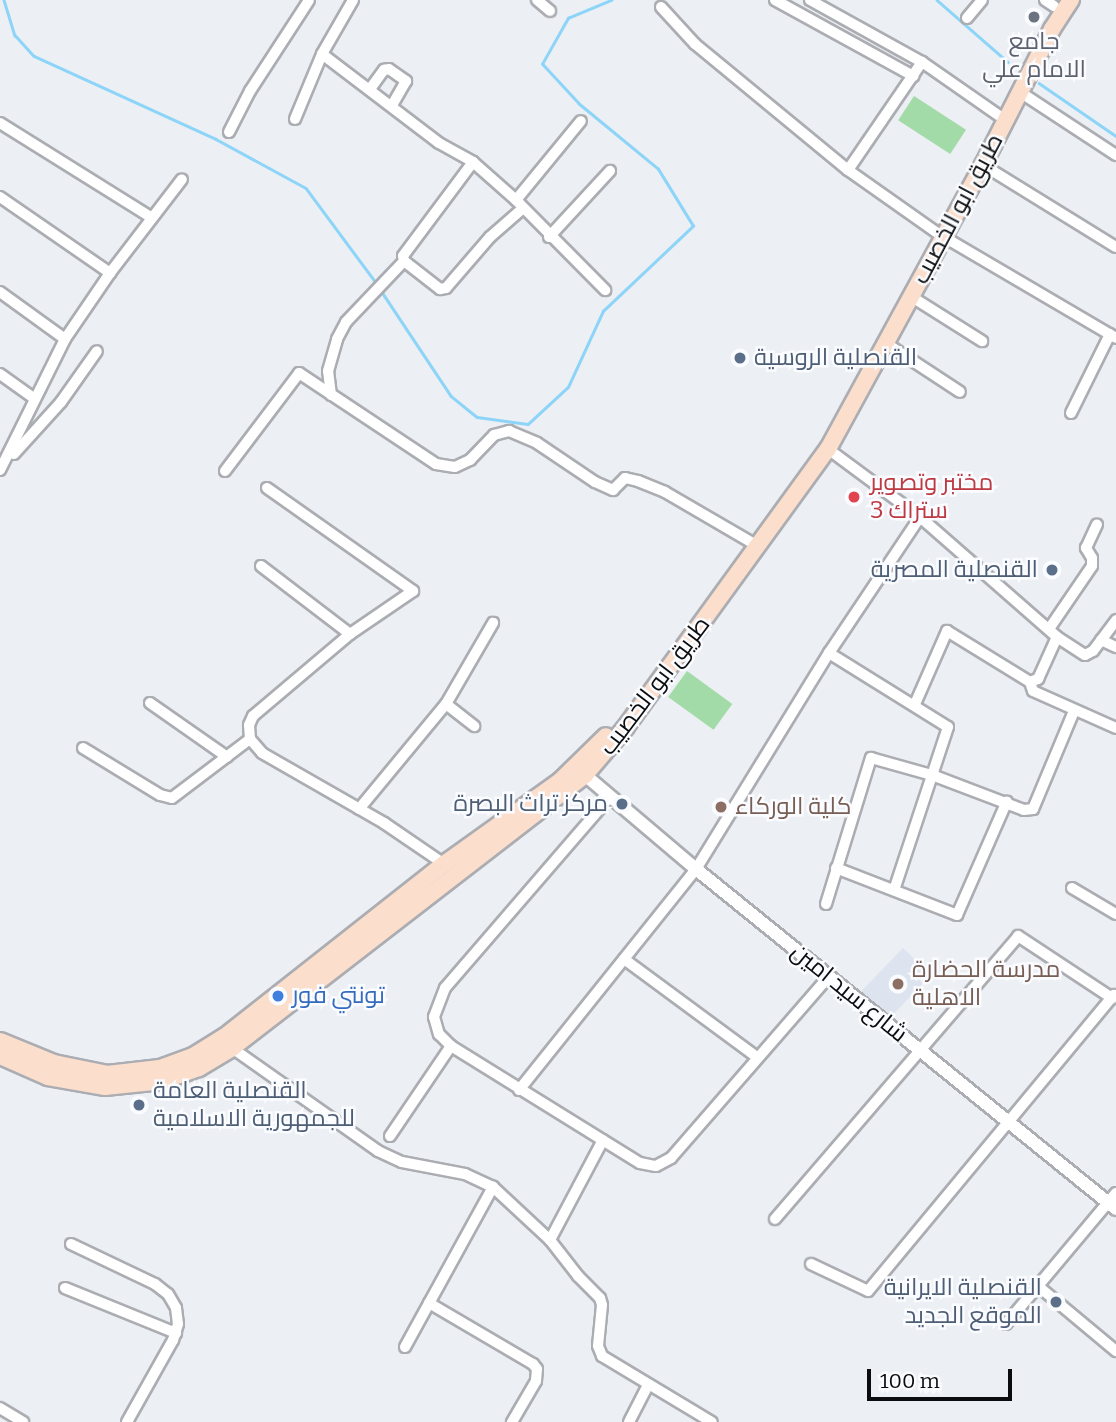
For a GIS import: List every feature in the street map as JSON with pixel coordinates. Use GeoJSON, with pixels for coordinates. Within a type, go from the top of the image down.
{"type":"FeatureCollection","features":[{"type":"Feature","properties":{"kind":"main road","name":"طريق ابو الخصيب"},"geometry":{"type":"LineString","coordinates":[[0,1041],[54,1063],[89,1072],[125,1074],[177,1063],[224,1037],[585,775],[625,728],[717,596],[751,542],[829,434],[940,234],[983,165],[1052,29],[1071,0]]}},
{"type":"Feature","properties":{"kind":"main road","name":"طريق ابو الخصيب"},"geometry":{"type":"LineString","coordinates":[[0,1056],[67,1082],[124,1087],[181,1075],[232,1048],[392,915],[444,864],[585,759],[717,596],[828,449],[912,297],[1053,2]]}},
{"type":"Feature","properties":{"kind":"street"},"geometry":{"type":"LineString","coordinates":[[229,132],[250,91],[309,0]]}},
{"type":"Feature","properties":{"kind":"street"},"geometry":{"type":"LineString","coordinates":[[295,119],[322,54],[353,0]]}},
{"type":"Feature","properties":{"kind":"street"},"geometry":{"type":"LineString","coordinates":[[537,0],[550,11]]}},
{"type":"Feature","properties":{"kind":"street"},"geometry":{"type":"LineString","coordinates":[[775,0],[913,76]]}},
{"type":"Feature","properties":{"kind":"street"},"geometry":{"type":"LineString","coordinates":[[810,0],[922,62],[998,115]]}},
{"type":"Feature","properties":{"kind":"street"},"geometry":{"type":"LineString","coordinates":[[967,18],[982,0]]}},
{"type":"Feature","properties":{"kind":"street"},"geometry":{"type":"LineString","coordinates":[[661,7],[695,44],[848,170],[940,234],[1113,336],[1071,413]]}},
{"type":"Feature","properties":{"kind":"street"},"geometry":{"type":"LineString","coordinates":[[322,54],[439,143],[473,162],[605,290]]}},
{"type":"Feature","properties":{"kind":"street"},"geometry":{"type":"LineString","coordinates":[[848,170],[922,62]]}},
{"type":"Feature","properties":{"kind":"street"},"geometry":{"type":"LineString","coordinates":[[370,89],[384,70],[406,82],[393,106]]}},
{"type":"Feature","properties":{"kind":"street"},"geometry":{"type":"LineString","coordinates":[[1020,92],[1116,155]]}},
{"type":"Feature","properties":{"kind":"street"},"geometry":{"type":"LineString","coordinates":[[473,162],[403,256],[404,261],[440,289],[446,288],[519,204],[581,121]]}},
{"type":"Feature","properties":{"kind":"street"},"geometry":{"type":"LineString","coordinates":[[0,123],[152,218]]}},
{"type":"Feature","properties":{"kind":"street"},"geometry":{"type":"LineString","coordinates":[[983,165],[1116,247]]}},
{"type":"Feature","properties":{"kind":"street"},"geometry":{"type":"LineString","coordinates":[[549,237],[610,171]]}},
{"type":"Feature","properties":{"kind":"street"},"geometry":{"type":"LineString","coordinates":[[0,469],[65,340],[110,273],[182,179]]}},
{"type":"Feature","properties":{"kind":"street"},"geometry":{"type":"LineString","coordinates":[[0,197],[110,273]]}},
{"type":"Feature","properties":{"kind":"street"},"geometry":{"type":"LineString","coordinates":[[331,395],[328,371],[346,321],[404,261]]}},
{"type":"Feature","properties":{"kind":"street"},"geometry":{"type":"LineString","coordinates":[[0,292],[65,340]]}},
{"type":"Feature","properties":{"kind":"street"},"geometry":{"type":"LineString","coordinates":[[912,297],[982,341]]}},
{"type":"Feature","properties":{"kind":"street"},"geometry":{"type":"LineString","coordinates":[[887,344],[960,392]]}},
{"type":"Feature","properties":{"kind":"street"},"geometry":{"type":"LineString","coordinates":[[0,469],[61,402],[97,351]]}},
{"type":"Feature","properties":{"kind":"street"},"geometry":{"type":"LineString","coordinates":[[225,471],[299,373],[436,464],[455,467],[470,460],[494,435],[509,431],[537,443],[576,471],[604,486],[613,490],[625,478],[638,481],[665,492],[751,542]]}},
{"type":"Feature","properties":{"kind":"street"},"geometry":{"type":"LineString","coordinates":[[0,374],[35,399]]}},
{"type":"Feature","properties":{"kind":"street"},"geometry":{"type":"LineString","coordinates":[[828,449],[920,517],[1053,633],[1085,655],[1093,651],[1116,620]]}},
{"type":"Feature","properties":{"kind":"street"},"geometry":{"type":"LineString","coordinates":[[267,488],[413,591],[350,634],[253,716],[249,725],[250,739],[262,753],[359,809],[444,864]]}},
{"type":"Feature","properties":{"kind":"street"},"geometry":{"type":"LineString","coordinates":[[519,1090],[696,869],[829,653],[920,517]]}},
{"type":"Feature","properties":{"kind":"street"},"geometry":{"type":"LineString","coordinates":[[1030,682],[1038,679],[1053,633],[1092,566],[1092,558],[1086,548],[1097,524]]}},
{"type":"Feature","properties":{"kind":"street"},"geometry":{"type":"LineString","coordinates":[[261,566],[350,634]]}},
{"type":"Feature","properties":{"kind":"street"},"geometry":{"type":"LineString","coordinates":[[359,809],[446,704],[493,623]]}},
{"type":"Feature","properties":{"kind":"street"},"geometry":{"type":"LineString","coordinates":[[915,704],[947,631],[1030,682],[1033,691],[1074,712],[1116,728]]}},
{"type":"Feature","properties":{"kind":"street"},"geometry":{"type":"LineString","coordinates":[[1101,640],[1116,647]]}},
{"type":"Feature","properties":{"kind":"street"},"geometry":{"type":"LineString","coordinates":[[829,653],[915,704],[948,727],[894,890]]}},
{"type":"Feature","properties":{"kind":"street"},"geometry":{"type":"LineString","coordinates":[[150,703],[227,757]]}},
{"type":"Feature","properties":{"kind":"street"},"geometry":{"type":"LineString","coordinates":[[446,704],[474,726]]}},
{"type":"Feature","properties":{"kind":"street"},"geometry":{"type":"LineString","coordinates":[[826,904],[871,758],[932,775],[1007,801],[1024,810],[1033,809],[1074,712]]}},
{"type":"Feature","properties":{"kind":"street"},"geometry":{"type":"LineString","coordinates":[[83,748],[168,798],[180,795],[250,739]]}},
{"type":"Feature","properties":{"kind":"street","name":"شارع سيد امين"},"geometry":{"type":"LineString","coordinates":[[585,775],[609,798],[1009,1122],[1113,1201]]}},
{"type":"Feature","properties":{"kind":"street"},"geometry":{"type":"LineString","coordinates":[[609,798],[445,988],[434,1017],[439,1034],[451,1046],[519,1090],[648,1166],[664,1163],[829,976]]}},
{"type":"Feature","properties":{"kind":"street"},"geometry":{"type":"LineString","coordinates":[[836,867],[957,915],[1007,801]]}},
{"type":"Feature","properties":{"kind":"street"},"geometry":{"type":"LineString","coordinates":[[1072,888],[1116,914]]}},
{"type":"Feature","properties":{"kind":"street"},"geometry":{"type":"LineString","coordinates":[[775,1219],[1018,936],[1114,996],[868,1291],[811,1264]]}},
{"type":"Feature","properties":{"kind":"street"},"geometry":{"type":"LineString","coordinates":[[624,960],[757,1057]]}},
{"type":"Feature","properties":{"kind":"street"},"geometry":{"type":"LineString","coordinates":[[390,1136],[451,1046]]}},
{"type":"Feature","properties":{"kind":"street"},"geometry":{"type":"LineString","coordinates":[[232,1048],[388,1157],[465,1174],[493,1187],[550,1240],[578,1276],[600,1298],[602,1305],[598,1346],[602,1356],[712,1422]]}},
{"type":"Feature","properties":{"kind":"street"},"geometry":{"type":"LineString","coordinates":[[550,1240],[603,1140]]}},
{"type":"Feature","properties":{"kind":"street"},"geometry":{"type":"LineString","coordinates":[[405,1348],[493,1187]]}},
{"type":"Feature","properties":{"kind":"street"},"geometry":{"type":"LineString","coordinates":[[1006,1324],[1113,1201]]}},
{"type":"Feature","properties":{"kind":"street"},"geometry":{"type":"LineString","coordinates":[[71,1244],[162,1288],[176,1308],[176,1333],[127,1422]]}},
{"type":"Feature","properties":{"kind":"street"},"geometry":{"type":"LineString","coordinates":[[1038,1286],[1116,1351]]}},
{"type":"Feature","properties":{"kind":"street"},"geometry":{"type":"LineString","coordinates":[[65,1288],[176,1333]]}},
{"type":"Feature","properties":{"kind":"street"},"geometry":{"type":"LineString","coordinates":[[429,1303],[533,1364],[537,1369],[536,1381],[512,1422]]}},
{"type":"Feature","properties":{"kind":"street"},"geometry":{"type":"LineString","coordinates":[[629,1422],[648,1384]]}},
{"type":"Feature","properties":{"kind":"street"},"geometry":{"type":"LineString","coordinates":[[5,1415],[23,1422]]}},
{"type":"Feature","properties":{"kind":"shaded area","name":"مدرسة الحضارة الاهلية"},"geometry":{"type":"Polygon","coordinates":[[[903,948],[931,975],[889,1018],[861,991],[903,948]]]}},
{"type":"Feature","properties":{"kind":"green space"},"geometry":{"type":"Polygon","coordinates":[[[914,96],[966,130],[950,154],[898,120],[914,96]]]}},
{"type":"Feature","properties":{"kind":"green space"},"geometry":{"type":"Polygon","coordinates":[[[687,671],[732,704],[713,730],[668,697],[687,671]]]}},
{"type":"Feature","properties":{"kind":"waterway"},"geometry":{"type":"LineString","coordinates":[[4,0],[15,35],[34,56],[216,139],[306,188],[377,284]]}},
{"type":"Feature","properties":{"kind":"waterway"},"geometry":{"type":"LineString","coordinates":[[380,289],[451,396],[477,417],[528,424],[568,387],[603,311],[693,226],[658,169],[579,104],[542,64],[568,18],[611,0]]}},
{"type":"Feature","properties":{"kind":"waterway"},"geometry":{"type":"LineString","coordinates":[[937,0],[1008,62]]}},
{"type":"Feature","properties":{"kind":"waterway"},"geometry":{"type":"LineString","coordinates":[[1039,83],[1116,136]]}},
{"type":"Feature","properties":{"kind":"place","name":"جامع الامام علي"},"geometry":{"type":"Point","coordinates":[1034,17]}},
{"type":"Feature","properties":{"kind":"place","name":"القنصلية الروسية"},"geometry":{"type":"Point","coordinates":[740,358]}},
{"type":"Feature","properties":{"kind":"place","name":"مختبر وتصوير ستراك 3"},"geometry":{"type":"Point","coordinates":[854,497]}},
{"type":"Feature","properties":{"kind":"place","name":"القنصلية المصرية"},"geometry":{"type":"Point","coordinates":[1052,570]}},
{"type":"Feature","properties":{"kind":"place","name":"مركز تراث البصرة"},"geometry":{"type":"Point","coordinates":[622,804]}},
{"type":"Feature","properties":{"kind":"place","name":"كلية الوركاء"},"geometry":{"type":"Point","coordinates":[721,807]}},
{"type":"Feature","properties":{"kind":"place","name":"مدرسة الحضارة الاهلية"},"geometry":{"type":"Point","coordinates":[898,984]}},
{"type":"Feature","properties":{"kind":"place","name":"تونتي فور"},"geometry":{"type":"Point","coordinates":[278,996]}},
{"type":"Feature","properties":{"kind":"place","name":"القنصلية العامة للجمهورية الاسلامية"},"geometry":{"type":"Point","coordinates":[139,1105]}},
{"type":"Feature","properties":{"kind":"place","name":"القنصلية الايرانية الموقع الجديد"},"geometry":{"type":"Point","coordinates":[1056,1302]}}]}
